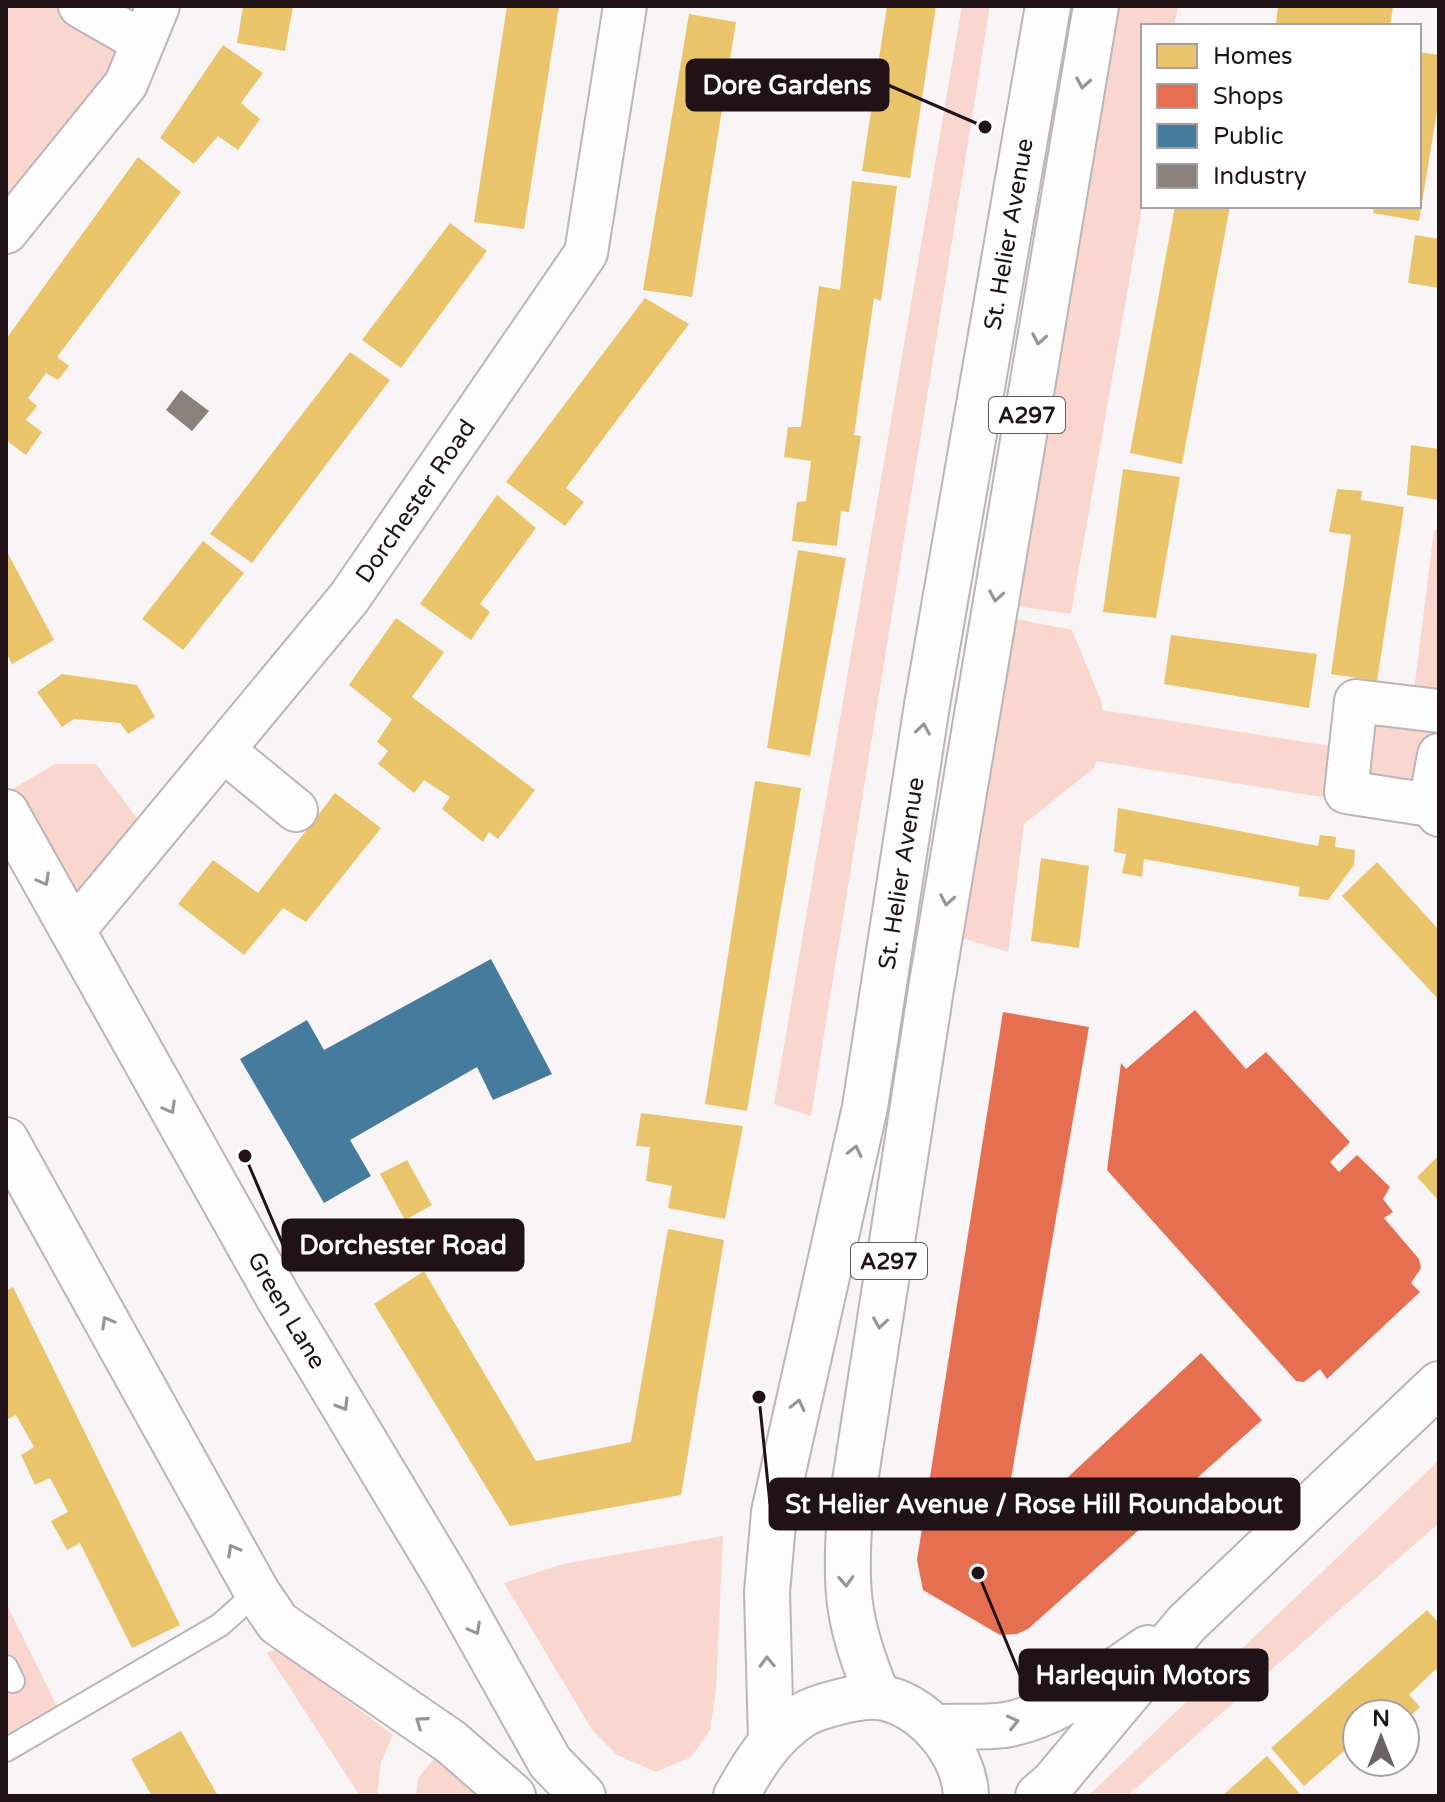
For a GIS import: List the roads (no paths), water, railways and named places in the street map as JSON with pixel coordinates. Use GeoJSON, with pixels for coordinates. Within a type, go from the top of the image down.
{"type":"FeatureCollection","features":[{"type":"Feature","properties":{"kind":"main road","name":"St. Helier Avenue"},"geometry":{"type":"LineString","coordinates":[[771,1740],[767,1592],[774,1512],[865,1107],[927,705],[1048,6]]}},
{"type":"Feature","properties":{"kind":"main road","name":"St. Helier Avenue"},"geometry":{"type":"LineString","coordinates":[[878,1697],[856,1643],[849,1613],[845,1575],[850,1514],[931,989],[1096,6]]}},
{"type":"Feature","properties":{"kind":"main road","name":"Green Lane"},"geometry":{"type":"LineString","coordinates":[[6,812],[278,1297],[448,1580],[550,1762],[583,1796]]}},
{"type":"Feature","properties":{"kind":"main road"},"geometry":{"type":"LineString","coordinates":[[6,1140],[257,1592],[278,1623],[451,1742],[513,1796]]}},
{"type":"Feature","properties":{"kind":"main road"},"geometry":{"type":"LineString","coordinates":[[1038,1796],[1053,1783],[1187,1623],[1439,1384]]}},
{"type":"Feature","properties":{"kind":"main road"},"geometry":{"type":"LineString","coordinates":[[935,1727],[1003,1725],[1036,1716],[1067,1701],[1187,1623]]}},
{"type":"Feature","properties":{"kind":"main road"},"geometry":{"type":"LineString","coordinates":[[736,1796],[771,1740],[803,1714],[825,1705],[878,1697],[904,1706],[935,1727],[954,1757],[966,1796]]}},
{"type":"Feature","properties":{"kind":"street"},"geometry":{"type":"LineString","coordinates":[[6,232],[126,84],[150,24],[80,6]]}},
{"type":"Feature","properties":{"kind":"street","name":"Dorchester Road"},"geometry":{"type":"LineString","coordinates":[[73,931],[349,598],[586,253],[625,6]]}},
{"type":"Feature","properties":{"kind":"street"},"geometry":{"type":"LineString","coordinates":[[1439,711],[1356,701],[1346,792],[1435,810],[1439,755]]}},
{"type":"Feature","properties":{"kind":"street"},"geometry":{"type":"LineString","coordinates":[[223,750],[296,810]]}},
{"type":"Feature","properties":{"kind":"lane"},"geometry":{"type":"LineString","coordinates":[[6,1750],[16,1738],[220,1625],[257,1592]]}},
{"type":"Feature","properties":{"kind":"place","name":"Dore Gardens"},"geometry":{"type":"Point","coordinates":[985,127]}},
{"type":"Feature","properties":{"kind":"place","name":"Dorchester Road"},"geometry":{"type":"Point","coordinates":[245,1156]}},
{"type":"Feature","properties":{"kind":"place","name":"St Helier Avenue / Rose Hill Roundabout"},"geometry":{"type":"Point","coordinates":[759,1397]}},
{"type":"Feature","properties":{"kind":"place","name":"Harlequin Motors"},"geometry":{"type":"Point","coordinates":[978,1573]}}]}
